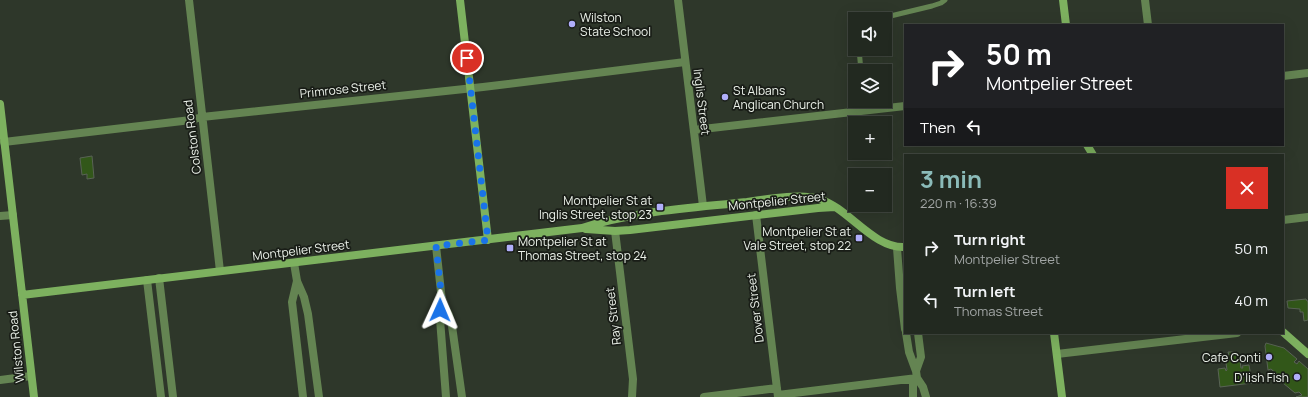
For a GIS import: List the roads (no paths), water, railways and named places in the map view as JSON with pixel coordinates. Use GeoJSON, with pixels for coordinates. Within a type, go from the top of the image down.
{"type":"FeatureCollection","features":[{"type":"Feature","properties":{"kind":"street","name":"Colston Road"},"geometry":{"type":"LineString","coordinates":[[189,0],[220,271]]}},
{"type":"Feature","properties":{"kind":"street"},"geometry":{"type":"LineString","coordinates":[[460,0],[488,240]]}},
{"type":"Feature","properties":{"kind":"street","name":"Inglis Street"},"geometry":{"type":"LineString","coordinates":[[678,0],[703,206]]}},
{"type":"Feature","properties":{"kind":"street"},"geometry":{"type":"LineString","coordinates":[[1063,0],[1066,24]]}},
{"type":"Feature","properties":{"kind":"street"},"geometry":{"type":"LineString","coordinates":[[1145,0],[1148,24]]}},
{"type":"Feature","properties":{"kind":"street","name":"Primrose Street"},"geometry":{"type":"LineString","coordinates":[[4,142],[191,120],[202,117],[470,88],[685,62]]}},
{"type":"Feature","properties":{"kind":"street"},"geometry":{"type":"LineString","coordinates":[[1284,76],[1308,73]]}},
{"type":"Feature","properties":{"kind":"street","name":"Wilston Road"},"geometry":{"type":"LineString","coordinates":[[0,104],[34,397]]}},
{"type":"Feature","properties":{"kind":"street"},"geometry":{"type":"LineString","coordinates":[[694,130],[904,106]]}},
{"type":"Feature","properties":{"kind":"street","name":"Montpelier Street"},"geometry":{"type":"LineString","coordinates":[[22,295],[582,228],[607,220],[628,216],[703,206],[800,197],[818,198],[836,207]]}},
{"type":"Feature","properties":{"kind":"street"},"geometry":{"type":"LineString","coordinates":[[836,207],[882,242],[901,248],[900,288],[904,321]]}},
{"type":"Feature","properties":{"kind":"street","name":"Montpelier Street"},"geometry":{"type":"LineString","coordinates":[[582,228],[615,231],[836,207]]}},
{"type":"Feature","properties":{"kind":"street"},"geometry":{"type":"LineString","coordinates":[[0,216],[13,215]]}},
{"type":"Feature","properties":{"kind":"street","name":"Dover Street"},"geometry":{"type":"LineString","coordinates":[[756,215],[777,393]]}},
{"type":"Feature","properties":{"kind":"street"},"geometry":{"type":"LineString","coordinates":[[1284,220],[1308,217]]}},
{"type":"Feature","properties":{"kind":"street","name":"Ray Street"},"geometry":{"type":"LineString","coordinates":[[615,231],[633,379],[632,397]]}},
{"type":"Feature","properties":{"kind":"street"},"geometry":{"type":"LineString","coordinates":[[436,246],[442,301],[440,319],[446,397]]}},
{"type":"Feature","properties":{"kind":"street"},"geometry":{"type":"LineString","coordinates":[[294,263],[297,281],[304,297],[308,314],[319,397]]}},
{"type":"Feature","properties":{"kind":"street"},"geometry":{"type":"LineString","coordinates":[[159,278],[173,397]]}},
{"type":"Feature","properties":{"kind":"street"},"geometry":{"type":"LineString","coordinates":[[147,280],[161,397]]}},
{"type":"Feature","properties":{"kind":"street"},"geometry":{"type":"LineString","coordinates":[[297,281],[292,302],[303,397]]}},
{"type":"Feature","properties":{"kind":"street"},"geometry":{"type":"LineString","coordinates":[[442,301],[452,323],[462,397]]}},
{"type":"Feature","properties":{"kind":"street"},"geometry":{"type":"LineString","coordinates":[[1284,333],[1308,352]]}},
{"type":"Feature","properties":{"kind":"street"},"geometry":{"type":"LineString","coordinates":[[906,334],[909,352],[916,375],[923,387],[926,397]]}},
{"type":"Feature","properties":{"kind":"street"},"geometry":{"type":"LineString","coordinates":[[913,397],[913,384],[921,357],[918,334]]}},
{"type":"Feature","properties":{"kind":"street"},"geometry":{"type":"LineString","coordinates":[[1054,334],[1062,397]]}},
{"type":"Feature","properties":{"kind":"street"},"geometry":{"type":"LineString","coordinates":[[1057,354],[1228,334]]}},
{"type":"Feature","properties":{"kind":"street"},"geometry":{"type":"LineString","coordinates":[[704,397],[777,393],[916,375]]}},
{"type":"Feature","properties":{"kind":"street"},"geometry":{"type":"LineString","coordinates":[[0,380],[31,376]]}},
{"type":"Feature","properties":{"kind":"lane"},"geometry":{"type":"LineString","coordinates":[[892,16],[932,6],[945,0]]}},
{"type":"Feature","properties":{"kind":"place","name":"Wilston State School"},"geometry":{"type":"Point","coordinates":[572,24]}},
{"type":"Feature","properties":{"kind":"place","name":"St Albans Anglican Church"},"geometry":{"type":"Point","coordinates":[725,97]}},
{"type":"Feature","properties":{"kind":"place","name":"Montpelier St at Inglis Street, stop 23"},"geometry":{"type":"Point","coordinates":[660,207]}},
{"type":"Feature","properties":{"kind":"place","name":"Montpelier St at Vale Street, stop 22"},"geometry":{"type":"Point","coordinates":[859,238]}},
{"type":"Feature","properties":{"kind":"place","name":"Montpelier St at Thomas Street, stop 24"},"geometry":{"type":"Point","coordinates":[510,248]}},
{"type":"Feature","properties":{"kind":"place","name":"Cafe Conti"},"geometry":{"type":"Point","coordinates":[1269,357]}},
{"type":"Feature","properties":{"kind":"place","name":"D'lish Fish"},"geometry":{"type":"Point","coordinates":[1297,377]}}]}
